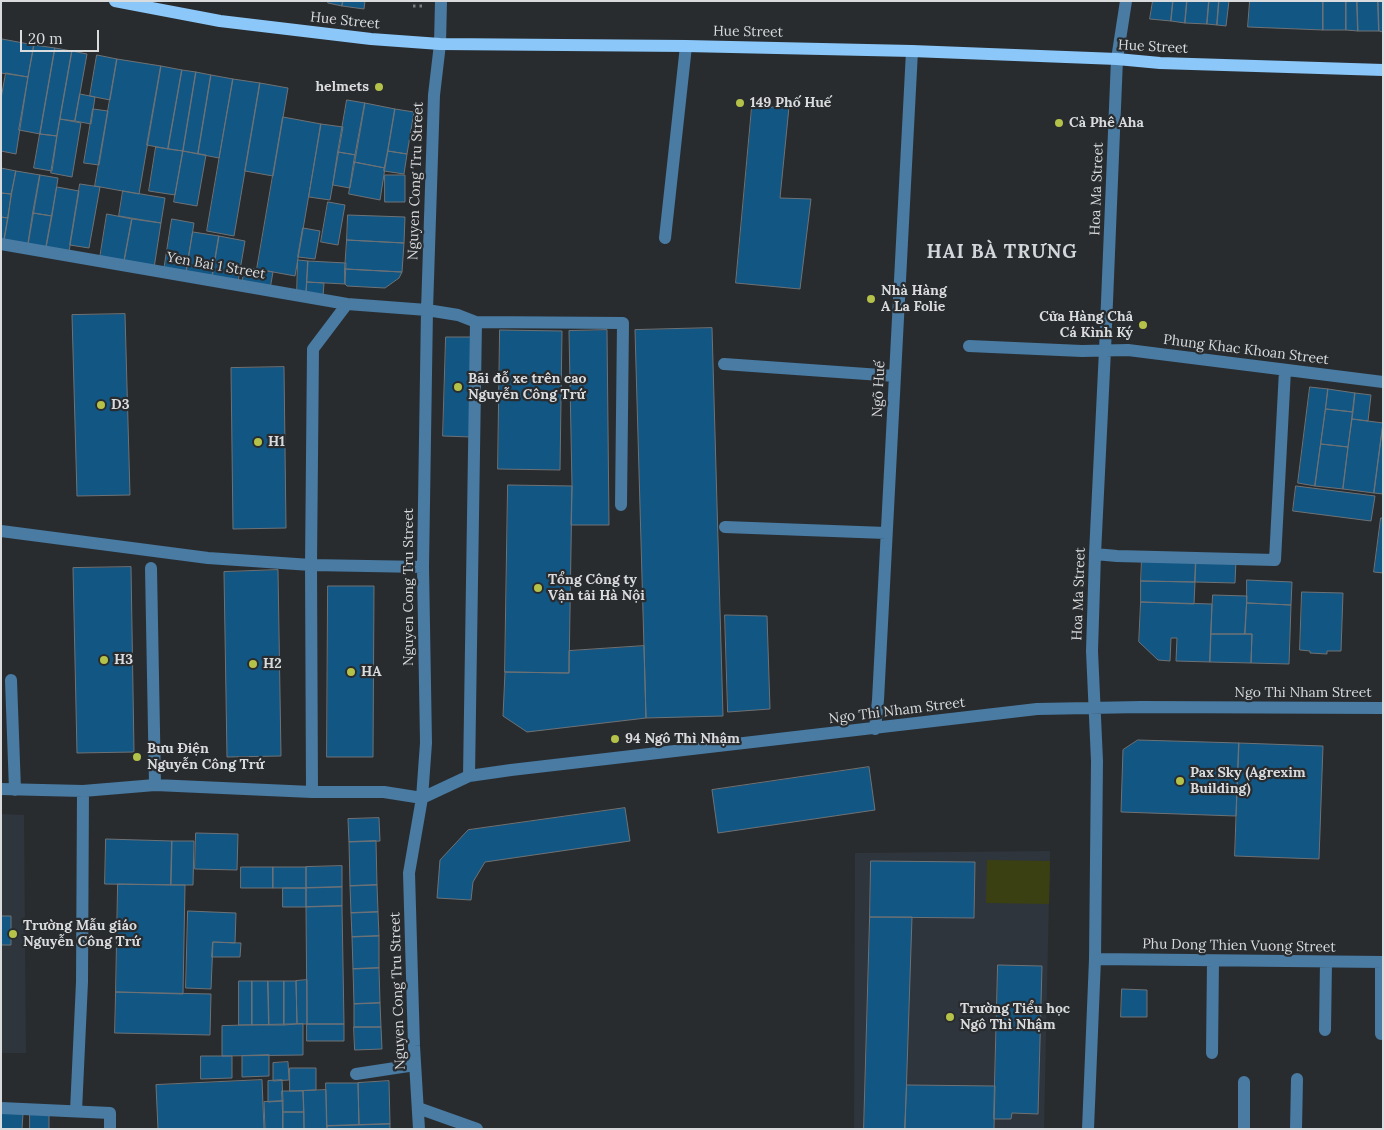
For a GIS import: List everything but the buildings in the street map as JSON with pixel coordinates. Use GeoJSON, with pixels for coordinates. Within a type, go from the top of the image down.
{"type":"FeatureCollection","features":[{"type":"Feature","properties":{"kind":"main road","name":"Hue Street"},"geometry":{"type":"LineString","coordinates":[[115,1],[220,21],[371,40],[440,44],[686,46],[912,51],[1160,63],[1383,70]]}},
{"type":"Feature","properties":{"kind":"street","name":"Nguyen Cong Tru Street"},"geometry":{"type":"LineString","coordinates":[[419,1129],[414,1046],[409,873],[422,798],[426,743],[424,567],[426,310],[434,95],[440,44],[441,1]]}},
{"type":"Feature","properties":{"kind":"street","name":"Hoa Ma Street"},"geometry":{"type":"LineString","coordinates":[[1088,1129],[1094,959],[1097,761],[1092,651],[1095,554],[1117,60],[1126,1]]}},
{"type":"Feature","properties":{"kind":"street"},"geometry":{"type":"LineString","coordinates":[[665,238],[686,46]]}},
{"type":"Feature","properties":{"kind":"street","name":"Ngõ Huế"},"geometry":{"type":"LineString","coordinates":[[875,728],[912,51]]}},
{"type":"Feature","properties":{"kind":"street","name":"Yen Bai 1 Street"},"geometry":{"type":"LineString","coordinates":[[1,244],[347,304],[426,310],[458,315],[476,322],[623,323],[621,505]]}},
{"type":"Feature","properties":{"kind":"street"},"geometry":{"type":"LineString","coordinates":[[312,792],[311,565],[313,349],[347,304]]}},
{"type":"Feature","properties":{"kind":"street"},"geometry":{"type":"LineString","coordinates":[[469,776],[476,322]]}},
{"type":"Feature","properties":{"kind":"street","name":"Phung Khac Khoan Street"},"geometry":{"type":"LineString","coordinates":[[969,346],[1082,351],[1128,350],[1383,382]]}},
{"type":"Feature","properties":{"kind":"street"},"geometry":{"type":"LineString","coordinates":[[724,364],[895,376]]}},
{"type":"Feature","properties":{"kind":"street"},"geometry":{"type":"LineString","coordinates":[[1095,554],[1275,560],[1285,370]]}},
{"type":"Feature","properties":{"kind":"street"},"geometry":{"type":"LineString","coordinates":[[725,527],[886,533]]}},
{"type":"Feature","properties":{"kind":"street"},"geometry":{"type":"LineString","coordinates":[[1,531],[208,558],[311,565],[424,567]]}},
{"type":"Feature","properties":{"kind":"street"},"geometry":{"type":"LineString","coordinates":[[151,568],[155,785]]}},
{"type":"Feature","properties":{"kind":"street"},"geometry":{"type":"LineString","coordinates":[[11,680],[15,790]]}},
{"type":"Feature","properties":{"kind":"street","name":"Ngo Thi Nham Street"},"geometry":{"type":"LineString","coordinates":[[422,798],[469,776],[1037,709],[1094,707],[1383,708]]}},
{"type":"Feature","properties":{"kind":"street"},"geometry":{"type":"LineString","coordinates":[[1,789],[83,791],[155,785],[312,792],[384,792],[422,798]]}},
{"type":"Feature","properties":{"kind":"street"},"geometry":{"type":"LineString","coordinates":[[76,1112],[82,982],[83,791]]}},
{"type":"Feature","properties":{"kind":"street","name":"Phu Dong Thien Vuong Street"},"geometry":{"type":"LineString","coordinates":[[1094,959],[1382,962]]}},
{"type":"Feature","properties":{"kind":"street"},"geometry":{"type":"LineString","coordinates":[[1212,1053],[1213,961]]}},
{"type":"Feature","properties":{"kind":"street"},"geometry":{"type":"LineString","coordinates":[[1325,1030],[1326,962]]}},
{"type":"Feature","properties":{"kind":"street"},"geometry":{"type":"LineString","coordinates":[[1380,1034],[1382,962]]}},
{"type":"Feature","properties":{"kind":"street"},"geometry":{"type":"LineString","coordinates":[[356,1074],[416,1064]]}},
{"type":"Feature","properties":{"kind":"street"},"geometry":{"type":"LineString","coordinates":[[1296,1079],[1296,1129]]}},
{"type":"Feature","properties":{"kind":"street"},"geometry":{"type":"LineString","coordinates":[[1244,1082],[1244,1129]]}},
{"type":"Feature","properties":{"kind":"street"},"geometry":{"type":"LineString","coordinates":[[1,1108],[110,1113],[110,1129]]}},
{"type":"Feature","properties":{"kind":"street"},"geometry":{"type":"LineString","coordinates":[[418,1108],[477,1129]]}},
{"type":"Feature","properties":{"kind":"shaded area","name":"Trường Mẫu giáo Nguyễn Công Trứ"},"geometry":{"type":"Polygon","coordinates":[[[1,814],[24,815],[26,1053],[1,1053],[1,814]]]}},
{"type":"Feature","properties":{"kind":"shaded area","name":"Trường Tiểu học Ngô Thì Nhậm"},"geometry":{"type":"Polygon","coordinates":[[[1050,851],[1044,1129],[854,1129],[855,853],[1050,851]]]}},
{"type":"Feature","properties":{"kind":"green space"},"geometry":{"type":"Polygon","coordinates":[[[987,860],[1050,861],[1049,904],[986,903],[987,860]]]}},
{"type":"Feature","properties":{"kind":"place","name":"helmets"},"geometry":{"type":"Point","coordinates":[379,87]}},
{"type":"Feature","properties":{"kind":"place","name":"149 Phố Huế"},"geometry":{"type":"Point","coordinates":[740,103]}},
{"type":"Feature","properties":{"kind":"place","name":"Cà Phê Aha"},"geometry":{"type":"Point","coordinates":[1059,123]}},
{"type":"Feature","properties":{"kind":"place","name":"Nhà Hàng A La Folie"},"geometry":{"type":"Point","coordinates":[871,299]}},
{"type":"Feature","properties":{"kind":"place","name":"Cửa Hàng Chả Cá Kình Ký"},"geometry":{"type":"Point","coordinates":[1143,325]}},
{"type":"Feature","properties":{"kind":"place","name":"Bãi đỗ xe trên cao Nguyễn Công Trứ"},"geometry":{"type":"Point","coordinates":[458,387]}},
{"type":"Feature","properties":{"kind":"place","name":"D3"},"geometry":{"type":"Point","coordinates":[101,405]}},
{"type":"Feature","properties":{"kind":"place","name":"H1"},"geometry":{"type":"Point","coordinates":[258,442]}},
{"type":"Feature","properties":{"kind":"place","name":"Tổng Công ty Vận tải Hà Nội"},"geometry":{"type":"Point","coordinates":[538,588]}},
{"type":"Feature","properties":{"kind":"place","name":"H3"},"geometry":{"type":"Point","coordinates":[104,660]}},
{"type":"Feature","properties":{"kind":"place","name":"H2"},"geometry":{"type":"Point","coordinates":[253,664]}},
{"type":"Feature","properties":{"kind":"place","name":"HA"},"geometry":{"type":"Point","coordinates":[351,672]}},
{"type":"Feature","properties":{"kind":"place","name":"94 Ngô Thì Nhậm"},"geometry":{"type":"Point","coordinates":[615,739]}},
{"type":"Feature","properties":{"kind":"place","name":"Bưu Điện Nguyễn Công Trứ"},"geometry":{"type":"Point","coordinates":[137,757]}},
{"type":"Feature","properties":{"kind":"place","name":"Pax Sky (Agrexim Building)"},"geometry":{"type":"Point","coordinates":[1180,781]}},
{"type":"Feature","properties":{"kind":"place","name":"Trường Mẫu giáo Nguyễn Công Trứ"},"geometry":{"type":"Point","coordinates":[13,934]}},
{"type":"Feature","properties":{"kind":"place","name":"Trường Tiểu học Ngô Thì Nhậm"},"geometry":{"type":"Point","coordinates":[950,1017]}},
{"type":"Feature","properties":{"kind":"district","name":"HAI BÀ TRƯNG"},"geometry":{"type":"Point","coordinates":[1002,253]}}]}
